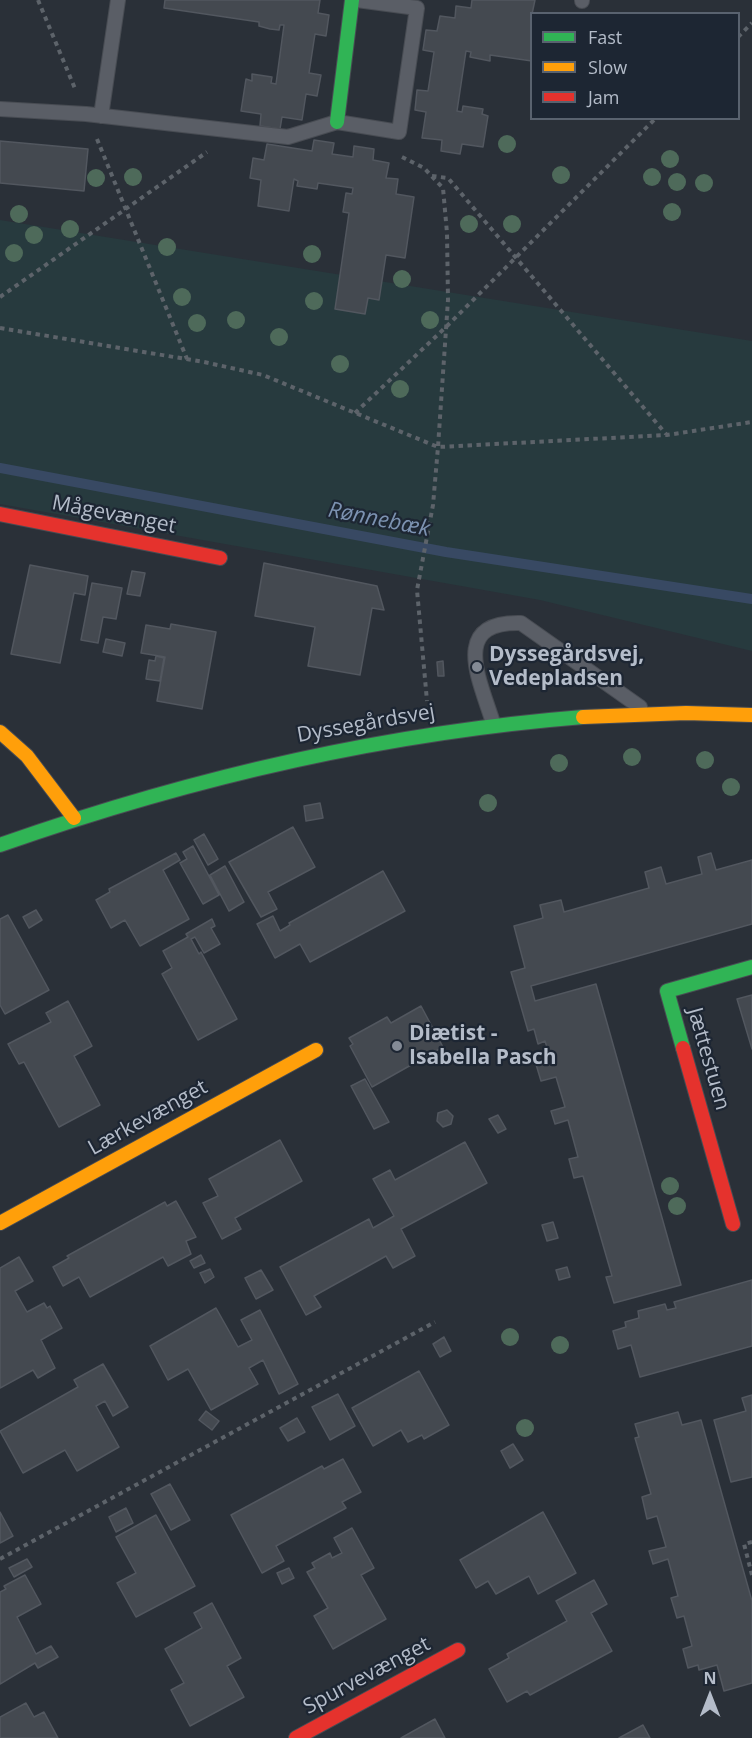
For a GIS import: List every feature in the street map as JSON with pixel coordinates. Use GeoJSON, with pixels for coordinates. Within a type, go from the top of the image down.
{"type":"FeatureCollection","features":[{"type":"Feature","properties":{"kind":"street"},"geometry":{"type":"LineString","coordinates":[[337,122],[352,0]]}},
{"type":"Feature","properties":{"kind":"street","name":"Mågevænget"},"geometry":{"type":"LineString","coordinates":[[0,514],[220,558]]}},
{"type":"Feature","properties":{"kind":"street","name":"Dyssegårdsvej"},"geometry":{"type":"LineString","coordinates":[[0,845],[74,818],[233,771],[338,748],[555,718],[647,712],[752,715]]}},
{"type":"Feature","properties":{"kind":"street"},"geometry":{"type":"LineString","coordinates":[[0,732],[27,756],[74,818]]}},
{"type":"Feature","properties":{"kind":"street","name":"Jættestuen"},"geometry":{"type":"LineString","coordinates":[[733,1224],[667,991],[752,967]]}},
{"type":"Feature","properties":{"kind":"street","name":"Lærkevænget"},"geometry":{"type":"LineString","coordinates":[[0,1223],[316,1050]]}},
{"type":"Feature","properties":{"kind":"street","name":"Spurvevænget"},"geometry":{"type":"LineString","coordinates":[[296,1738],[458,1650]]}},
{"type":"Feature","properties":{"kind":"lane"},"geometry":{"type":"LineString","coordinates":[[101,116],[118,0]]}},
{"type":"Feature","properties":{"kind":"lane"},"geometry":{"type":"LineString","coordinates":[[0,109],[86,114],[288,136],[337,122],[399,132],[417,8],[357,0]]}},
{"type":"Feature","properties":{"kind":"lane"},"geometry":{"type":"LineString","coordinates":[[494,726],[473,653],[480,634],[499,622],[521,623],[647,712]]}},
{"type":"Feature","properties":{"kind":"path"},"geometry":{"type":"LineString","coordinates":[[38,0],[188,359]]}},
{"type":"Feature","properties":{"kind":"path"},"geometry":{"type":"LineString","coordinates":[[740,35],[752,23]]}},
{"type":"Feature","properties":{"kind":"path"},"geometry":{"type":"LineString","coordinates":[[355,413],[447,326],[654,120]]}},
{"type":"Feature","properties":{"kind":"path"},"geometry":{"type":"LineString","coordinates":[[0,297],[237,131]]}},
{"type":"Feature","properties":{"kind":"path"},"geometry":{"type":"LineString","coordinates":[[395,153],[424,168],[443,189],[447,232],[447,326],[438,447],[433,505],[417,590],[428,708]]}},
{"type":"Feature","properties":{"kind":"path"},"geometry":{"type":"LineString","coordinates":[[432,176],[448,178],[667,435]]}},
{"type":"Feature","properties":{"kind":"path"},"geometry":{"type":"LineString","coordinates":[[0,328],[188,359],[263,375],[438,447],[667,435],[752,422]]}},
{"type":"Feature","properties":{"kind":"path"},"geometry":{"type":"LineString","coordinates":[[0,1559],[435,1322]]}},
{"type":"Feature","properties":{"kind":"path"},"geometry":{"type":"LineString","coordinates":[[752,1542],[744,1544],[752,1575]]}},
{"type":"Feature","properties":{"kind":"green space"},"geometry":{"type":"Polygon","coordinates":[[[0,220],[752,341],[752,651],[540,600],[0,504],[0,220]]]}},
{"type":"Feature","properties":{"kind":"building"},"geometry":{"type":"Polygon","coordinates":[[[165,0],[320,0],[318,13],[329,15],[326,36],[315,34],[309,73],[321,75],[317,96],[306,94],[302,120],[282,117],[280,129],[260,126],[261,114],[241,111],[246,79],[252,81],[252,74],[272,77],[271,83],[276,84],[284,25],[280,25],[279,30],[270,29],[259,26],[259,22],[164,8],[165,0]]]}},
{"type":"Feature","properties":{"kind":"building"},"geometry":{"type":"Polygon","coordinates":[[[472,0],[535,0],[532,12],[530,12],[530,61],[490,55],[490,61],[470,57],[471,52],[466,51],[457,111],[462,112],[463,106],[483,109],[482,114],[488,116],[483,147],[462,144],[460,154],[441,151],[442,140],[422,138],[426,112],[415,110],[417,90],[428,91],[434,52],[423,50],[426,30],[437,31],[440,16],[455,18],[456,6],[471,8],[472,0]]]}},
{"type":"Feature","properties":{"kind":"building"},"geometry":{"type":"Polygon","coordinates":[[[314,140],[334,143],[332,154],[353,157],[354,146],[374,149],[373,160],[389,163],[386,178],[398,179],[396,194],[414,197],[405,258],[386,255],[379,300],[368,298],[365,314],[335,309],[349,213],[343,212],[346,193],[352,194],[353,188],[318,183],[317,189],[297,186],[298,181],[294,179],[289,211],[258,206],[261,180],[250,178],[253,158],[264,160],[267,144],[312,151],[314,140]]]}},
{"type":"Feature","properties":{"kind":"building"},"geometry":{"type":"Polygon","coordinates":[[[0,141],[88,149],[84,191],[0,183],[0,141]]]}},
{"type":"Feature","properties":{"kind":"building"},"geometry":{"type":"Polygon","coordinates":[[[264,563],[377,586],[384,610],[372,608],[360,675],[308,666],[315,627],[255,616],[264,563]]]}},
{"type":"Feature","properties":{"kind":"building"},"geometry":{"type":"Polygon","coordinates":[[[30,565],[88,576],[85,595],[74,593],[60,663],[11,654],[30,565]]]}},
{"type":"Feature","properties":{"kind":"building"},"geometry":{"type":"Polygon","coordinates":[[[132,571],[145,573],[140,596],[127,594],[132,571]]]}},
{"type":"Feature","properties":{"kind":"building"},"geometry":{"type":"Polygon","coordinates":[[[92,583],[122,588],[116,619],[103,617],[98,643],[81,640],[92,583]]]}},
{"type":"Feature","properties":{"kind":"building"},"geometry":{"type":"Polygon","coordinates":[[[171,624],[216,632],[202,709],[157,701],[165,657],[141,653],[146,625],[170,629],[171,624]]]}},
{"type":"Feature","properties":{"kind":"building"},"geometry":{"type":"Polygon","coordinates":[[[106,639],[125,643],[122,656],[103,652],[106,639]]]}},
{"type":"Feature","properties":{"kind":"building"},"geometry":{"type":"Polygon","coordinates":[[[156,656],[164,658],[160,681],[146,679],[149,660],[155,661],[156,656]]]}},
{"type":"Feature","properties":{"kind":"building"},"geometry":{"type":"Polygon","coordinates":[[[443,661],[444,676],[438,676],[437,662],[443,661]]]}},
{"type":"Feature","properties":{"kind":"building"},"geometry":{"type":"Polygon","coordinates":[[[320,803],[323,818],[306,821],[304,806],[320,803]]]}},
{"type":"Feature","properties":{"kind":"building"},"geometry":{"type":"Polygon","coordinates":[[[293,827],[315,867],[268,892],[277,909],[261,917],[229,862],[293,827]]]}},
{"type":"Feature","properties":{"kind":"building"},"geometry":{"type":"Polygon","coordinates":[[[204,834],[218,859],[208,865],[194,840],[204,834]]]}},
{"type":"Feature","properties":{"kind":"building"},"geometry":{"type":"Polygon","coordinates":[[[193,846],[219,895],[203,904],[180,863],[187,859],[183,852],[193,846]]]}},
{"type":"Feature","properties":{"kind":"building"},"geometry":{"type":"Polygon","coordinates":[[[176,853],[180,860],[163,870],[189,919],[140,946],[125,920],[111,928],[96,900],[110,892],[109,889],[176,853]]]}},
{"type":"Feature","properties":{"kind":"building"},"geometry":{"type":"Polygon","coordinates":[[[711,853],[716,870],[752,860],[752,924],[531,986],[535,1001],[596,984],[681,1285],[614,1303],[606,1277],[612,1276],[583,1176],[574,1178],[569,1159],[578,1157],[568,1120],[555,1124],[551,1111],[565,1107],[556,1077],[541,1081],[535,1061],[550,1057],[545,1041],[538,1044],[534,1029],[528,1031],[511,972],[525,968],[514,926],[543,918],[540,905],[561,900],[564,912],[649,888],[645,872],[661,867],[666,884],[702,874],[698,857],[711,853]]]}},
{"type":"Feature","properties":{"kind":"building"},"geometry":{"type":"Polygon","coordinates":[[[225,866],[244,902],[229,911],[210,875],[225,866]]]}},
{"type":"Feature","properties":{"kind":"building"},"geometry":{"type":"Polygon","coordinates":[[[383,871],[405,911],[310,962],[300,944],[275,958],[257,924],[273,916],[280,931],[290,925],[289,923],[383,871]]]}},
{"type":"Feature","properties":{"kind":"building"},"geometry":{"type":"Polygon","coordinates":[[[36,910],[42,920],[29,928],[23,917],[36,910]]]}},
{"type":"Feature","properties":{"kind":"building"},"geometry":{"type":"Polygon","coordinates":[[[8,915],[49,990],[5,1014],[0,1005],[0,919],[8,915]]]}},
{"type":"Feature","properties":{"kind":"building"},"geometry":{"type":"Polygon","coordinates":[[[212,919],[215,926],[211,928],[220,944],[204,953],[195,937],[191,939],[199,954],[201,952],[237,1019],[198,1040],[162,974],[172,968],[163,951],[188,937],[186,934],[212,919]]]}},
{"type":"Feature","properties":{"kind":"building"},"geometry":{"type":"Polygon","coordinates":[[[752,995],[752,1049],[737,999],[752,995]]]}},
{"type":"Feature","properties":{"kind":"building"},"geometry":{"type":"Polygon","coordinates":[[[68,1001],[92,1046],[74,1056],[100,1105],[59,1127],[24,1062],[19,1064],[8,1044],[51,1022],[46,1013],[68,1001]]]}},
{"type":"Feature","properties":{"kind":"building","name":"Diætist - Isabella Pasch"},"geometry":{"type":"Polygon","coordinates":[[[421,1006],[443,1047],[372,1087],[350,1046],[353,1044],[349,1038],[387,1017],[391,1023],[421,1006]]]}},
{"type":"Feature","properties":{"kind":"building"},"geometry":{"type":"Polygon","coordinates":[[[365,1079],[389,1122],[374,1129],[351,1086],[365,1079]]]}},
{"type":"Feature","properties":{"kind":"building"},"geometry":{"type":"Polygon","coordinates":[[[447,1110],[453,1116],[451,1124],[443,1127],[437,1121],[438,1113],[447,1110]]]}},
{"type":"Feature","properties":{"kind":"building"},"geometry":{"type":"Polygon","coordinates":[[[498,1115],[506,1129],[498,1133],[489,1119],[498,1115]]]}},
{"type":"Feature","properties":{"kind":"building"},"geometry":{"type":"Polygon","coordinates":[[[280,1140],[302,1181],[235,1218],[241,1229],[222,1239],[203,1203],[218,1196],[209,1179],[280,1140]]]}},
{"type":"Feature","properties":{"kind":"building"},"geometry":{"type":"Polygon","coordinates":[[[465,1142],[487,1183],[401,1229],[415,1256],[393,1268],[386,1256],[314,1296],[321,1307],[306,1315],[280,1267],[369,1219],[373,1228],[394,1216],[373,1179],[390,1170],[395,1180],[465,1142]]]}},
{"type":"Feature","properties":{"kind":"building"},"geometry":{"type":"Polygon","coordinates":[[[176,1201],[196,1237],[186,1241],[191,1254],[168,1266],[163,1257],[90,1297],[79,1277],[63,1286],[53,1267],[69,1258],[67,1256],[165,1202],[167,1206],[176,1201]]]}},
{"type":"Feature","properties":{"kind":"building"},"geometry":{"type":"Polygon","coordinates":[[[553,1222],[558,1238],[547,1241],[542,1225],[553,1222]]]}},
{"type":"Feature","properties":{"kind":"building"},"geometry":{"type":"Polygon","coordinates":[[[201,1255],[205,1263],[194,1268],[190,1261],[201,1255]]]}},
{"type":"Feature","properties":{"kind":"building"},"geometry":{"type":"Polygon","coordinates":[[[19,1257],[33,1281],[15,1291],[27,1312],[44,1303],[47,1308],[50,1306],[62,1328],[41,1340],[55,1368],[38,1378],[33,1370],[0,1388],[0,1268],[19,1257]]]}},
{"type":"Feature","properties":{"kind":"building"},"geometry":{"type":"Polygon","coordinates":[[[567,1267],[570,1277],[559,1280],[556,1270],[567,1267]]]}},
{"type":"Feature","properties":{"kind":"building"},"geometry":{"type":"Polygon","coordinates":[[[210,1269],[214,1277],[205,1283],[200,1273],[210,1269]]]}},
{"type":"Feature","properties":{"kind":"building"},"geometry":{"type":"Polygon","coordinates":[[[261,1270],[273,1290],[256,1299],[245,1278],[261,1270]]]}},
{"type":"Feature","properties":{"kind":"building"},"geometry":{"type":"Polygon","coordinates":[[[752,1280],[752,1346],[640,1377],[631,1345],[618,1349],[613,1331],[626,1327],[625,1322],[639,1318],[638,1311],[665,1304],[667,1310],[676,1308],[674,1302],[752,1280]]]}},
{"type":"Feature","properties":{"kind":"building"},"geometry":{"type":"Polygon","coordinates":[[[216,1308],[238,1347],[252,1340],[241,1320],[260,1310],[298,1384],[279,1394],[263,1360],[249,1368],[258,1384],[211,1410],[188,1369],[168,1380],[150,1346],[216,1308]]]}},
{"type":"Feature","properties":{"kind":"building"},"geometry":{"type":"Polygon","coordinates":[[[444,1337],[451,1351],[440,1357],[433,1344],[444,1337]]]}},
{"type":"Feature","properties":{"kind":"building"},"geometry":{"type":"Polygon","coordinates":[[[103,1364],[128,1407],[113,1416],[105,1401],[96,1406],[119,1447],[77,1471],[65,1450],[23,1473],[0,1431],[78,1387],[74,1380],[103,1364]]]}},
{"type":"Feature","properties":{"kind":"building"},"geometry":{"type":"Polygon","coordinates":[[[419,1371],[449,1425],[424,1439],[422,1435],[408,1442],[401,1430],[373,1446],[352,1408],[419,1371]]]}},
{"type":"Feature","properties":{"kind":"building"},"geometry":{"type":"Polygon","coordinates":[[[338,1394],[355,1426],[330,1440],[312,1407],[338,1394]]]}},
{"type":"Feature","properties":{"kind":"building"},"geometry":{"type":"Polygon","coordinates":[[[752,1395],[752,1477],[731,1482],[714,1420],[746,1411],[742,1398],[752,1395]]]}},
{"type":"Feature","properties":{"kind":"building"},"geometry":{"type":"Polygon","coordinates":[[[206,1411],[219,1421],[212,1430],[199,1420],[206,1411]]]}},
{"type":"Feature","properties":{"kind":"building"},"geometry":{"type":"Polygon","coordinates":[[[678,1412],[682,1425],[701,1420],[752,1601],[752,1683],[724,1691],[717,1665],[699,1670],[698,1665],[688,1668],[683,1649],[692,1646],[684,1616],[677,1618],[671,1598],[678,1596],[668,1559],[653,1564],[649,1551],[666,1547],[657,1516],[647,1519],[642,1497],[651,1494],[635,1438],[639,1437],[635,1424],[678,1412]]]}},
{"type":"Feature","properties":{"kind":"building"},"geometry":{"type":"Polygon","coordinates":[[[297,1418],[305,1432],[288,1441],[280,1428],[297,1418]]]}},
{"type":"Feature","properties":{"kind":"building"},"geometry":{"type":"Polygon","coordinates":[[[513,1444],[523,1460],[510,1468],[501,1451],[513,1444]]]}},
{"type":"Feature","properties":{"kind":"building"},"geometry":{"type":"Polygon","coordinates":[[[343,1459],[361,1492],[342,1502],[346,1508],[276,1546],[284,1561],[262,1573],[231,1515],[322,1466],[324,1469],[343,1459]]]}},
{"type":"Feature","properties":{"kind":"building"},"geometry":{"type":"Polygon","coordinates":[[[170,1484],[190,1520],[171,1530],[151,1494],[170,1484]]]}},
{"type":"Feature","properties":{"kind":"building"},"geometry":{"type":"Polygon","coordinates":[[[126,1508],[133,1523],[116,1532],[109,1517],[126,1508]]]}},
{"type":"Feature","properties":{"kind":"building"},"geometry":{"type":"Polygon","coordinates":[[[0,1512],[13,1536],[0,1543],[0,1512]]]}},
{"type":"Feature","properties":{"kind":"building"},"geometry":{"type":"Polygon","coordinates":[[[543,1512],[576,1573],[538,1594],[529,1576],[496,1594],[488,1581],[476,1588],[460,1560],[543,1512]]]}},
{"type":"Feature","properties":{"kind":"building"},"geometry":{"type":"Polygon","coordinates":[[[156,1515],[195,1586],[136,1617],[117,1583],[136,1573],[116,1537],[156,1515]]]}},
{"type":"Feature","properties":{"kind":"building"},"geometry":{"type":"Polygon","coordinates":[[[352,1528],[374,1568],[361,1575],[386,1619],[333,1649],[314,1616],[328,1608],[307,1572],[315,1568],[312,1563],[330,1553],[332,1558],[342,1553],[334,1538],[352,1528]]]}},
{"type":"Feature","properties":{"kind":"building"},"geometry":{"type":"Polygon","coordinates":[[[27,1559],[32,1567],[14,1577],[9,1568],[27,1559]]]}},
{"type":"Feature","properties":{"kind":"building"},"geometry":{"type":"Polygon","coordinates":[[[289,1568],[294,1578],[282,1584],[277,1573],[289,1568]]]}},
{"type":"Feature","properties":{"kind":"building"},"geometry":{"type":"Polygon","coordinates":[[[25,1575],[41,1604],[17,1617],[36,1654],[51,1646],[58,1657],[38,1668],[35,1663],[0,1684],[0,1592],[6,1589],[4,1586],[25,1575]]]}},
{"type":"Feature","properties":{"kind":"building"},"geometry":{"type":"Polygon","coordinates":[[[594,1580],[607,1604],[591,1613],[612,1651],[530,1695],[527,1691],[507,1702],[489,1669],[509,1658],[507,1654],[567,1621],[556,1601],[594,1580]]]}},
{"type":"Feature","properties":{"kind":"building"},"geometry":{"type":"Polygon","coordinates":[[[212,1603],[241,1658],[227,1666],[244,1697],[190,1726],[171,1690],[184,1683],[165,1649],[202,1628],[194,1613],[212,1603]]]}},
{"type":"Feature","properties":{"kind":"building"},"geometry":{"type":"Polygon","coordinates":[[[26,1703],[34,1717],[44,1712],[58,1738],[0,1738],[0,1717],[26,1703]]]}},
{"type":"Feature","properties":{"kind":"building"},"geometry":{"type":"Polygon","coordinates":[[[435,1719],[445,1738],[401,1738],[435,1719]]]}},
{"type":"Feature","properties":{"kind":"building"},"geometry":{"type":"Polygon","coordinates":[[[643,1725],[650,1738],[619,1738],[643,1725]]]}},
{"type":"Feature","properties":{"kind":"waterway","name":"Rønnebæk"},"geometry":{"type":"LineString","coordinates":[[0,468],[446,552],[752,599]]}},
{"type":"Feature","properties":{"kind":"traffic: fast"},"geometry":{"type":"LineString","coordinates":[[337,122],[352,0]]}},
{"type":"Feature","properties":{"kind":"traffic: fast"},"geometry":{"type":"LineString","coordinates":[[0,845],[143,799],[288,762],[434,734],[583,717]]}},
{"type":"Feature","properties":{"kind":"traffic: fast"},"geometry":{"type":"LineString","coordinates":[[683,1048],[667,991],[752,967]]}},
{"type":"Feature","properties":{"kind":"traffic: slow"},"geometry":{"type":"LineString","coordinates":[[583,717],[686,713],[752,715]]}},
{"type":"Feature","properties":{"kind":"traffic: slow"},"geometry":{"type":"LineString","coordinates":[[0,732],[27,756],[74,818]]}},
{"type":"Feature","properties":{"kind":"traffic: slow"},"geometry":{"type":"LineString","coordinates":[[0,1223],[316,1050]]}},
{"type":"Feature","properties":{"kind":"traffic: jam"},"geometry":{"type":"LineString","coordinates":[[0,514],[220,558]]}},
{"type":"Feature","properties":{"kind":"traffic: jam"},"geometry":{"type":"LineString","coordinates":[[683,1048],[733,1224]]}},
{"type":"Feature","properties":{"kind":"traffic: jam"},"geometry":{"type":"LineString","coordinates":[[296,1738],[458,1650]]}},
{"type":"Feature","properties":{"kind":"place","name":"Dyssegårdsvej, Vedepladsen"},"geometry":{"type":"Point","coordinates":[477,667]}},
{"type":"Feature","properties":{"kind":"place","name":"Diætist - Isabella Pasch"},"geometry":{"type":"Point","coordinates":[397,1046]}}]}
